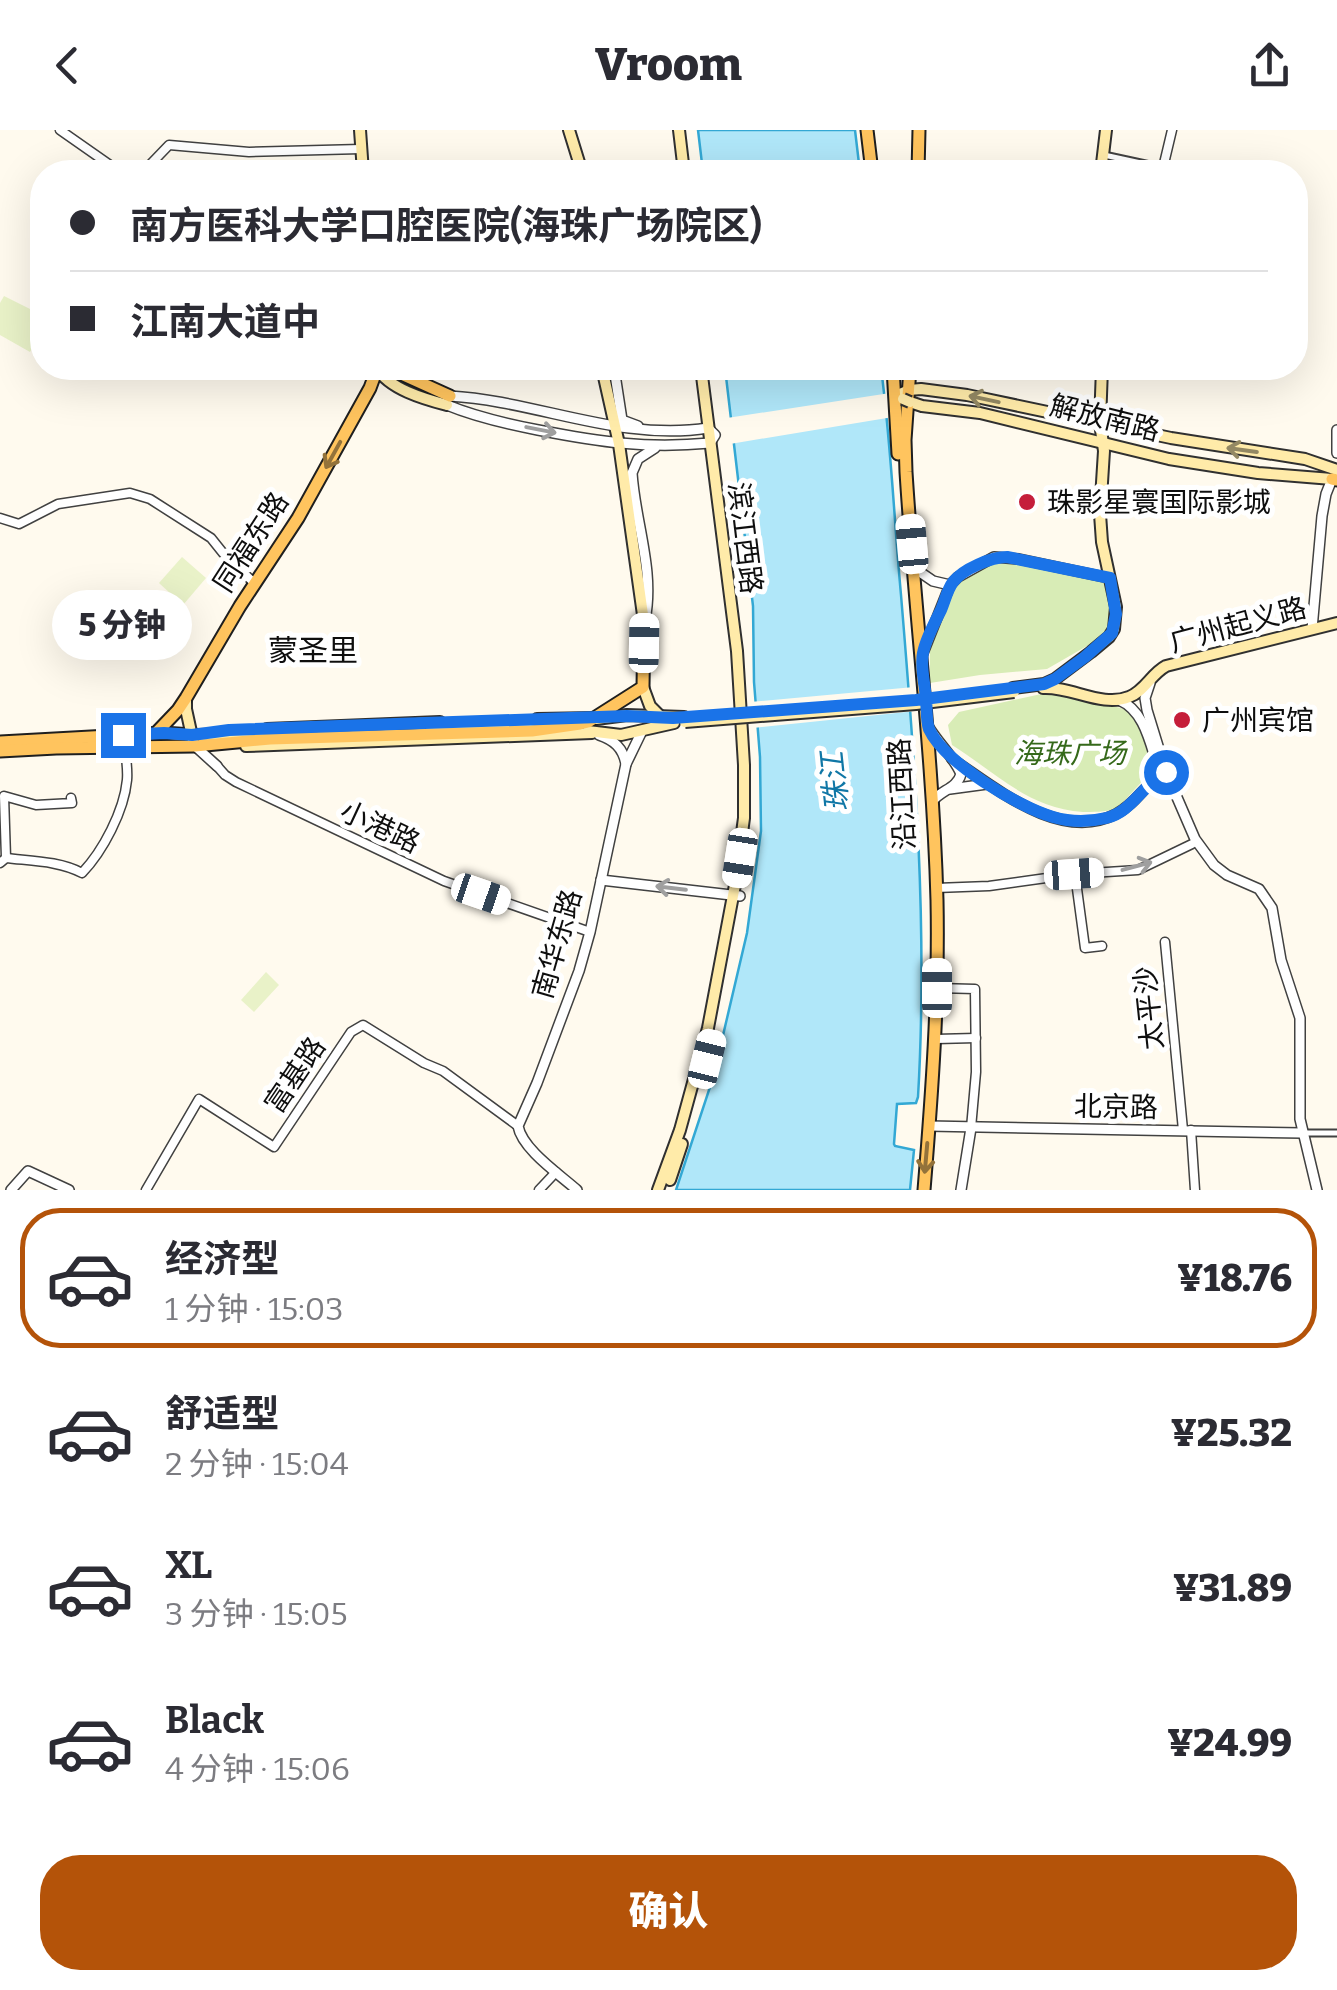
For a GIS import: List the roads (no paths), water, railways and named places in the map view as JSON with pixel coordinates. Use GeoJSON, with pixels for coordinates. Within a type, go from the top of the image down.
{"type":"FeatureCollection","features":[{"type":"Feature","properties":{"kind":"main road"},"geometry":{"type":"LineString","coordinates":[[360,130],[362,160]]}},
{"type":"Feature","properties":{"kind":"main road"},"geometry":{"type":"LineString","coordinates":[[569,130],[578,160]]}},
{"type":"Feature","properties":{"kind":"main road"},"geometry":{"type":"LineString","coordinates":[[676,130],[680,160]]}},
{"type":"Feature","properties":{"kind":"main road"},"geometry":{"type":"LineString","coordinates":[[866,130],[870,160]]}},
{"type":"Feature","properties":{"kind":"main road"},"geometry":{"type":"LineString","coordinates":[[918,160],[919,130]]}},
{"type":"Feature","properties":{"kind":"main road"},"geometry":{"type":"LineString","coordinates":[[1103,160],[1106,130]]}},
{"type":"Feature","properties":{"kind":"main road","name":"同福东路"},"geometry":{"type":"LineString","coordinates":[[156,734],[186,698],[324,473],[373,380]]}},
{"type":"Feature","properties":{"kind":"main road"},"geometry":{"type":"LineString","coordinates":[[401,380],[448,401]]}},
{"type":"Feature","properties":{"kind":"main road"},"geometry":{"type":"LineString","coordinates":[[606,380],[620,424],[618,444],[644,622],[643,687],[650,706],[662,718]]}},
{"type":"Feature","properties":{"kind":"main road","name":"滨江西路"},"geometry":{"type":"LineString","coordinates":[[662,1190],[705,1041],[736,896],[745,803],[744,715],[705,380]]}},
{"type":"Feature","properties":{"kind":"main road","name":"沿江西路"},"geometry":{"type":"LineString","coordinates":[[898,380],[904,397],[928,726],[936,888],[934,1039]]}},
{"type":"Feature","properties":{"kind":"main road"},"geometry":{"type":"LineString","coordinates":[[904,397],[908,380]]}},
{"type":"Feature","properties":{"kind":"main road"},"geometry":{"type":"LineString","coordinates":[[215,744],[532,731],[638,715],[684,719],[916,704],[1044,684],[1114,629],[1116,614],[1100,514],[1104,444],[1100,423],[1102,380]]}},
{"type":"Feature","properties":{"kind":"main road","name":"解放南路"},"geometry":{"type":"LineString","coordinates":[[904,397],[937,391],[974,396],[1139,432],[1297,458],[1335,476]]}},
{"type":"Feature","properties":{"kind":"main road","name":"沿江西路"},"geometry":{"type":"LineString","coordinates":[[904,397],[899,474],[919,668],[930,835],[934,1039]]}},
{"type":"Feature","properties":{"kind":"main road","name":"解放南路"},"geometry":{"type":"LineString","coordinates":[[904,397],[932,408],[980,413],[1133,451],[1222,468],[1335,476]]}},
{"type":"Feature","properties":{"kind":"main road"},"geometry":{"type":"LineString","coordinates":[[905,440],[914,418],[932,408]]}},
{"type":"Feature","properties":{"kind":"main road","name":"广州起义路"},"geometry":{"type":"LineString","coordinates":[[1119,700],[1140,691],[1159,670],[1176,663],[1337,622]]}},
{"type":"Feature","properties":{"kind":"main road"},"geometry":{"type":"LineString","coordinates":[[0,742],[156,734],[236,746],[595,722],[643,687]]}},
{"type":"Feature","properties":{"kind":"main road"},"geometry":{"type":"LineString","coordinates":[[1014,690],[1050,687],[1119,700]]}},
{"type":"Feature","properties":{"kind":"main road"},"geometry":{"type":"LineString","coordinates":[[186,698],[193,740]]}},
{"type":"Feature","properties":{"kind":"main road"},"geometry":{"type":"LineString","coordinates":[[0,751],[125,748],[193,740],[595,722],[613,736],[684,719]]}},
{"type":"Feature","properties":{"kind":"main road"},"geometry":{"type":"LineString","coordinates":[[924,1190],[934,1039]]}},
{"type":"Feature","properties":{"kind":"street"},"geometry":{"type":"LineString","coordinates":[[60,130],[103,160]]}},
{"type":"Feature","properties":{"kind":"street"},"geometry":{"type":"LineString","coordinates":[[1166,160],[1172,130]]}},
{"type":"Feature","properties":{"kind":"street"},"geometry":{"type":"LineString","coordinates":[[155,160],[169,145],[249,152],[361,150]]}},
{"type":"Feature","properties":{"kind":"street"},"geometry":{"type":"LineString","coordinates":[[1104,155],[1124,160]]}},
{"type":"Feature","properties":{"kind":"street"},"geometry":{"type":"LineString","coordinates":[[615,380],[620,424]]}},
{"type":"Feature","properties":{"kind":"street"},"geometry":{"type":"LineString","coordinates":[[932,408],[931,399],[937,391]]}},
{"type":"Feature","properties":{"kind":"street"},"geometry":{"type":"LineString","coordinates":[[448,401],[480,398],[660,432],[711,435]]}},
{"type":"Feature","properties":{"kind":"street"},"geometry":{"type":"LineString","coordinates":[[448,401],[478,416],[518,426],[618,444],[662,446]]}},
{"type":"Feature","properties":{"kind":"street"},"geometry":{"type":"LineString","coordinates":[[1337,430],[1337,453]]}},
{"type":"Feature","properties":{"kind":"street"},"geometry":{"type":"LineString","coordinates":[[1133,451],[1129,441],[1139,432]]}},
{"type":"Feature","properties":{"kind":"street"},"geometry":{"type":"LineString","coordinates":[[644,622],[648,578],[632,478],[634,464],[642,454],[662,446],[711,435]]}},
{"type":"Feature","properties":{"kind":"street"},"geometry":{"type":"LineString","coordinates":[[622,473],[636,496]]}},
{"type":"Feature","properties":{"kind":"street"},"geometry":{"type":"LineString","coordinates":[[1312,629],[1322,516],[1335,476]]}},
{"type":"Feature","properties":{"kind":"street"},"geometry":{"type":"LineString","coordinates":[[0,518],[18,524],[58,504],[130,493],[150,499],[211,538],[254,583]]}},
{"type":"Feature","properties":{"kind":"street"},"geometry":{"type":"LineString","coordinates":[[922,656],[950,585],[958,576],[994,557],[1110,578]]}},
{"type":"Feature","properties":{"kind":"street"},"geometry":{"type":"LineString","coordinates":[[914,568],[933,581],[950,585]]}},
{"type":"Feature","properties":{"kind":"street"},"geometry":{"type":"LineString","coordinates":[[1153,676],[1145,698],[1163,773],[1190,828],[1208,859],[1227,874],[1256,887],[1271,904],[1281,960],[1300,1018],[1300,1132]]}},
{"type":"Feature","properties":{"kind":"street"},"geometry":{"type":"LineString","coordinates":[[1119,700],[1130,705],[1143,724],[1192,844],[1211,870],[1256,894],[1268,911],[1278,968],[1296,1022],[1294,1119],[1314,1190]]}},
{"type":"Feature","properties":{"kind":"street"},"geometry":{"type":"LineString","coordinates":[[595,722],[621,751],[626,764]]}},
{"type":"Feature","properties":{"kind":"street"},"geometry":{"type":"LineString","coordinates":[[928,726],[961,774],[958,782],[932,802]]}},
{"type":"Feature","properties":{"kind":"street","name":"南华东路"},"geometry":{"type":"LineString","coordinates":[[519,1129],[575,984],[626,764],[642,731]]}},
{"type":"Feature","properties":{"kind":"street"},"geometry":{"type":"LineString","coordinates":[[193,740],[217,766]]}},
{"type":"Feature","properties":{"kind":"street"},"geometry":{"type":"LineString","coordinates":[[215,744],[217,766]]}},
{"type":"Feature","properties":{"kind":"street"},"geometry":{"type":"LineString","coordinates":[[72,798],[72,803],[36,805],[4,796],[2,861],[70,866],[82,873],[94,860],[114,820],[127,779],[125,748]]}},
{"type":"Feature","properties":{"kind":"street"},"geometry":{"type":"LineString","coordinates":[[952,759],[987,784],[1064,820],[1106,818],[1128,806],[1163,773]]}},
{"type":"Feature","properties":{"kind":"street","name":"小港路"},"geometry":{"type":"LineString","coordinates":[[217,766],[236,782],[444,881],[590,932]]}},
{"type":"Feature","properties":{"kind":"street"},"geometry":{"type":"LineString","coordinates":[[950,789],[987,784]]}},
{"type":"Feature","properties":{"kind":"street"},"geometry":{"type":"LineString","coordinates":[[114,820],[126,822]]}},
{"type":"Feature","properties":{"kind":"street"},"geometry":{"type":"LineString","coordinates":[[936,888],[1138,870],[1192,844]]}},
{"type":"Feature","properties":{"kind":"street"},"geometry":{"type":"LineString","coordinates":[[1074,874],[1085,948],[1102,946]]}},
{"type":"Feature","properties":{"kind":"street"},"geometry":{"type":"LineString","coordinates":[[601,880],[736,896]]}},
{"type":"Feature","properties":{"kind":"street","name":"太平沙"},"geometry":{"type":"LineString","coordinates":[[1165,942],[1195,1190]]}},
{"type":"Feature","properties":{"kind":"street"},"geometry":{"type":"LineString","coordinates":[[937,988],[975,988],[971,1128],[960,1190]]}},
{"type":"Feature","properties":{"kind":"street","name":"富基路"},"geometry":{"type":"LineString","coordinates":[[146,1190],[198,1099],[274,1147],[352,1032],[363,1025],[443,1071],[519,1129]]}},
{"type":"Feature","properties":{"kind":"street"},"geometry":{"type":"LineString","coordinates":[[934,1039],[976,1038]]}},
{"type":"Feature","properties":{"kind":"street","name":"北京路"},"geometry":{"type":"LineString","coordinates":[[929,1126],[1300,1132]]}},
{"type":"Feature","properties":{"kind":"street"},"geometry":{"type":"LineString","coordinates":[[519,1129],[526,1144],[577,1190]]}},
{"type":"Feature","properties":{"kind":"street"},"geometry":{"type":"LineString","coordinates":[[1300,1132],[1337,1133]]}},
{"type":"Feature","properties":{"kind":"street"},"geometry":{"type":"LineString","coordinates":[[11,1190],[28,1171],[70,1190]]}},
{"type":"Feature","properties":{"kind":"street"},"geometry":{"type":"LineString","coordinates":[[539,1190],[556,1172]]}},
{"type":"Feature","properties":{"kind":"water"},"geometry":{"type":"Polygon","coordinates":[[[698,130],[855,130],[859,160],[702,160],[698,130]]]}},
{"type":"Feature","properties":{"kind":"water","name":"珠江"},"geometry":{"type":"Polygon","coordinates":[[[726,380],[882,380],[918,846],[922,971],[918,1097],[916,1103],[897,1104],[894,1144],[914,1150],[910,1190],[676,1190],[713,1078],[747,933],[761,831],[753,606],[726,380]]]}},
{"type":"Feature","properties":{"kind":"place","name":"珠影星寰国际影城"},"geometry":{"type":"Point","coordinates":[1027,502]}},
{"type":"Feature","properties":{"kind":"place","name":"广州宾馆"},"geometry":{"type":"Point","coordinates":[1182,720]}},
{"type":"Feature","properties":{"kind":"district","name":"蒙圣里"},"geometry":{"type":"Point","coordinates":[313,651]}},
{"type":"Feature","properties":{"kind":"park label","name":"海珠广场"},"geometry":{"type":"Point","coordinates":[1070,753]}}]}
